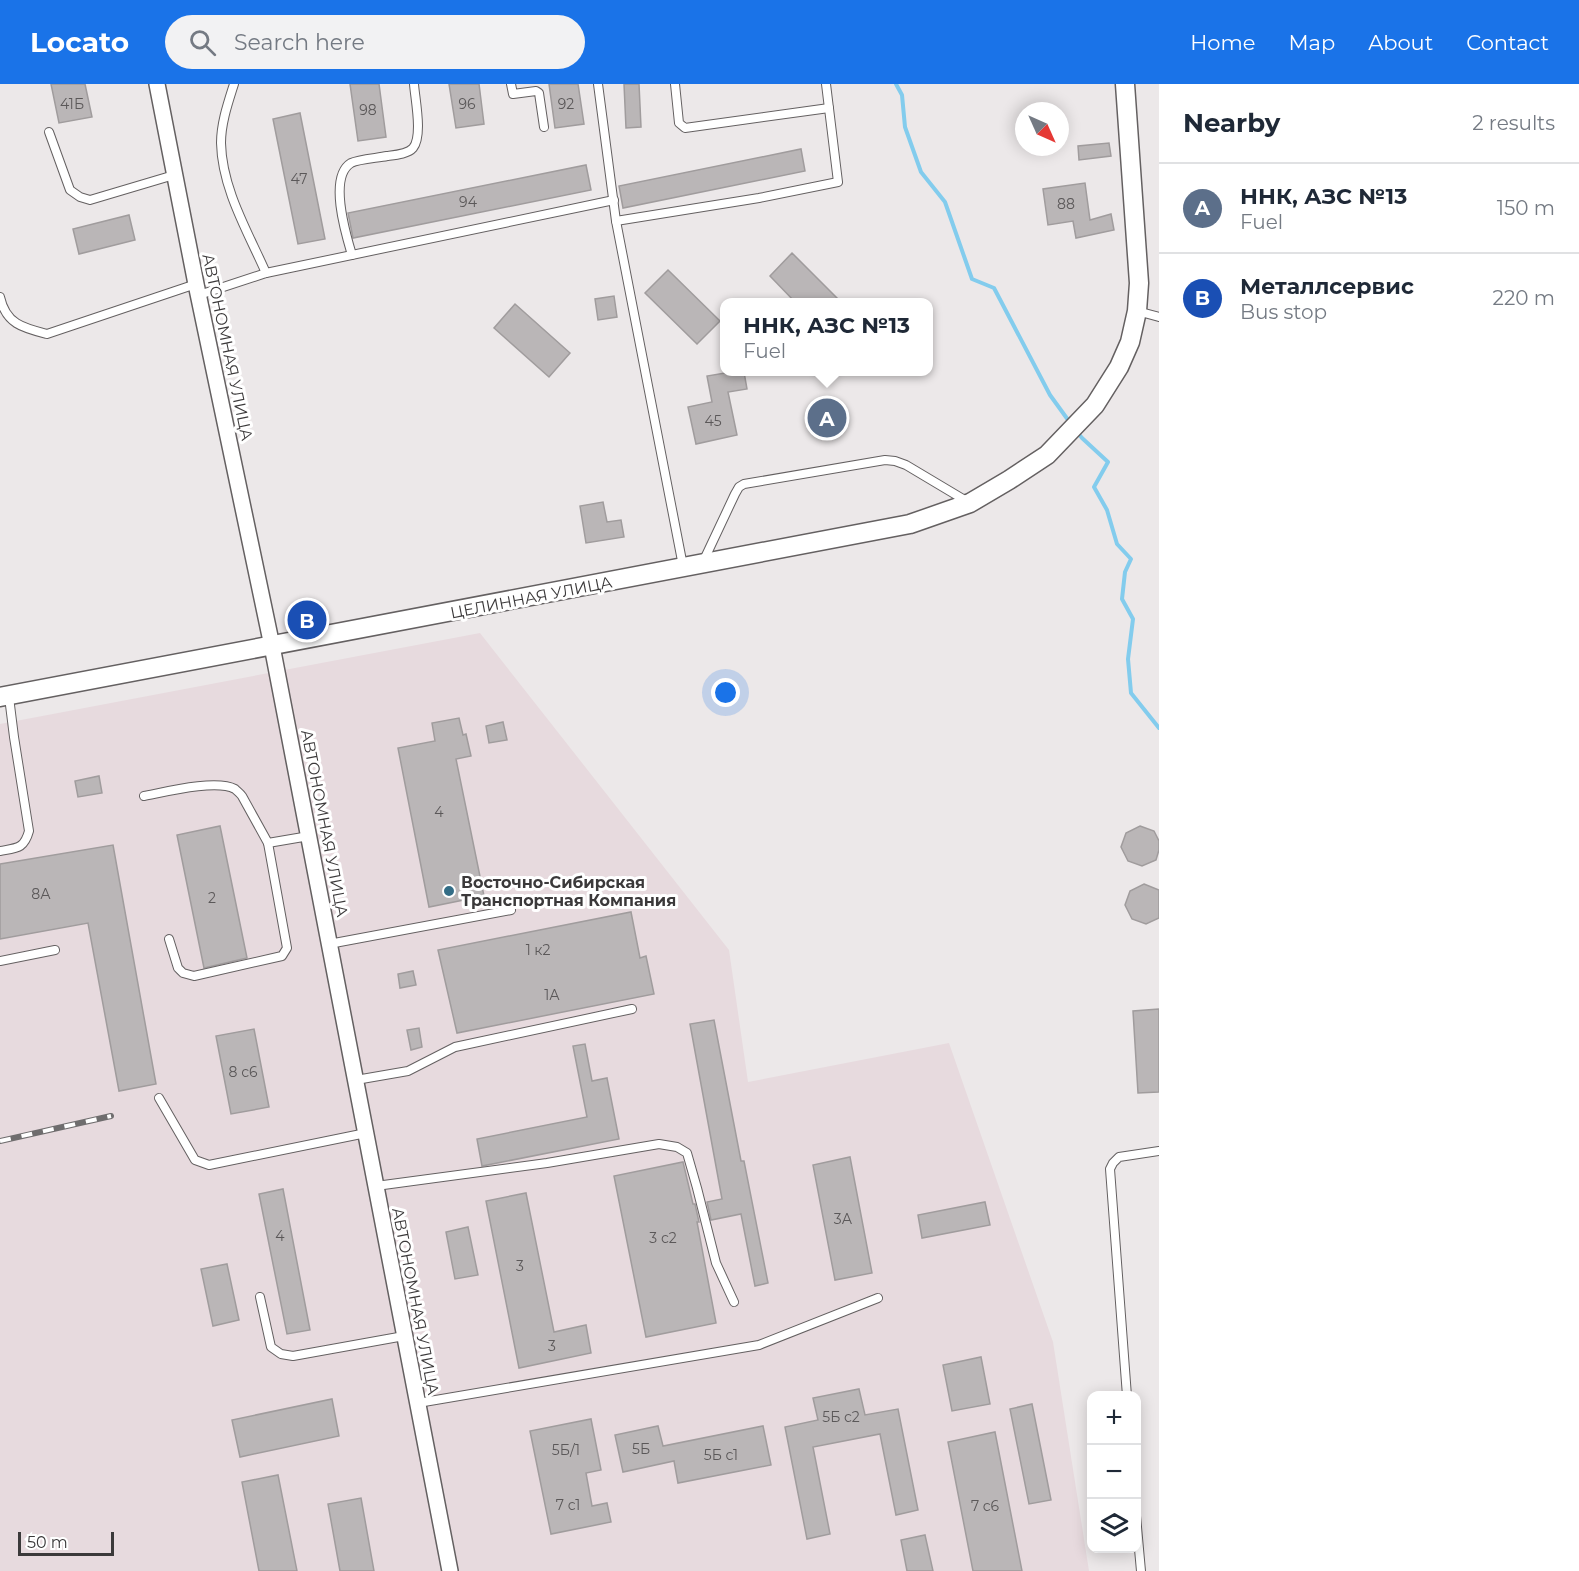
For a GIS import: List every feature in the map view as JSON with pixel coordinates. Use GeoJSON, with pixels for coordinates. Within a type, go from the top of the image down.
{"type":"FeatureCollection","features":[{"type":"Feature","properties":{"kind":"street","name":"АВТОНОМНАЯ УЛИЦА"},"geometry":{"type":"LineString","coordinates":[[157,84],[272,646],[450,1571]]}},
{"type":"Feature","properties":{"kind":"street","name":"ЦЕЛИННАЯ УЛИЦА"},"geometry":{"type":"LineString","coordinates":[[5,696],[910,524],[970,503],[1047,455],[1095,405],[1119,367],[1130,342],[1137,311],[1139,283],[1125,84]]}},
{"type":"Feature","properties":{"kind":"lane"},"geometry":{"type":"LineString","coordinates":[[234,84],[222,129],[221,143],[225,170],[230,191],[266,273]]}},
{"type":"Feature","properties":{"kind":"lane"},"geometry":{"type":"LineString","coordinates":[[352,255],[340,205],[341,179],[345,169],[352,162],[404,153],[413,148],[418,138],[414,84]]}},
{"type":"Feature","properties":{"kind":"lane"},"geometry":{"type":"LineString","coordinates":[[511,84],[513,94],[536,91],[539,93],[544,127]]}},
{"type":"Feature","properties":{"kind":"lane"},"geometry":{"type":"LineString","coordinates":[[598,84],[616,221],[683,568]]}},
{"type":"Feature","properties":{"kind":"lane"},"geometry":{"type":"LineString","coordinates":[[675,84],[679,123],[685,128],[829,108]]}},
{"type":"Feature","properties":{"kind":"lane"},"geometry":{"type":"LineString","coordinates":[[616,221],[759,198],[838,182],[826,84]]}},
{"type":"Feature","properties":{"kind":"lane"},"geometry":{"type":"LineString","coordinates":[[49,132],[70,190],[80,197],[90,200],[174,175]]}},
{"type":"Feature","properties":{"kind":"lane"},"geometry":{"type":"LineString","coordinates":[[0,297],[10,320],[28,329],[47,334],[198,289],[614,200]]}},
{"type":"Feature","properties":{"kind":"lane"},"geometry":{"type":"LineString","coordinates":[[1137,311],[1159,317]]}},
{"type":"Feature","properties":{"kind":"lane"},"geometry":{"type":"LineString","coordinates":[[702,564],[735,494],[744,484],[885,460],[906,465],[970,503]]}},
{"type":"Feature","properties":{"kind":"lane"},"geometry":{"type":"LineString","coordinates":[[0,851],[20,848],[27,840],[29,831],[5,696]]}},
{"type":"Feature","properties":{"kind":"lane"},"geometry":{"type":"LineString","coordinates":[[144,796],[203,786],[228,787],[236,790],[242,796],[267,843],[287,948],[282,956],[194,976],[183,973],[178,968],[169,939]]}},
{"type":"Feature","properties":{"kind":"lane"},"geometry":{"type":"LineString","coordinates":[[267,843],[309,836]]}},
{"type":"Feature","properties":{"kind":"lane"},"geometry":{"type":"LineString","coordinates":[[329,944],[511,910]]}},
{"type":"Feature","properties":{"kind":"lane"},"geometry":{"type":"LineString","coordinates":[[0,961],[55,950]]}},
{"type":"Feature","properties":{"kind":"lane"},"geometry":{"type":"LineString","coordinates":[[356,1080],[408,1071],[455,1047],[632,1009]]}},
{"type":"Feature","properties":{"kind":"lane"},"geometry":{"type":"LineString","coordinates":[[159,1098],[195,1160],[208,1165],[366,1133]]}},
{"type":"Feature","properties":{"kind":"lane"},"geometry":{"type":"LineString","coordinates":[[376,1185],[547,1163],[659,1144],[677,1147],[687,1153],[716,1263],[734,1302]]}},
{"type":"Feature","properties":{"kind":"lane"},"geometry":{"type":"LineString","coordinates":[[1127,1391],[1110,1169],[1119,1157],[1159,1151]]}},
{"type":"Feature","properties":{"kind":"lane"},"geometry":{"type":"LineString","coordinates":[[260,1297],[271,1347],[281,1354],[293,1356],[404,1336]]}},
{"type":"Feature","properties":{"kind":"lane"},"geometry":{"type":"LineString","coordinates":[[418,1403],[759,1345],[878,1298]]}},
{"type":"Feature","properties":{"kind":"lane"},"geometry":{"type":"LineString","coordinates":[[1140,1553],[1141,1571]]}},
{"type":"Feature","properties":{"kind":"shaded area"},"geometry":{"type":"Polygon","coordinates":[[[480,633],[729,950],[748,1082],[949,1043],[1053,1342],[1089,1571],[0,1571],[0,724],[480,633]]]}},
{"type":"Feature","properties":{"kind":"building"},"geometry":{"type":"Polygon","coordinates":[[[51,84],[85,84],[92,117],[59,123],[51,84]]]}},
{"type":"Feature","properties":{"kind":"building"},"geometry":{"type":"Polygon","coordinates":[[[350,84],[379,84],[386,137],[358,141],[350,84]]]}},
{"type":"Feature","properties":{"kind":"building"},"geometry":{"type":"Polygon","coordinates":[[[449,84],[479,84],[484,124],[456,128],[449,84]]]}},
{"type":"Feature","properties":{"kind":"building"},"geometry":{"type":"Polygon","coordinates":[[[549,84],[578,84],[584,124],[555,128],[549,84]]]}},
{"type":"Feature","properties":{"kind":"building"},"geometry":{"type":"Polygon","coordinates":[[[624,84],[639,84],[641,127],[626,128],[624,84]]]}},
{"type":"Feature","properties":{"kind":"building"},"geometry":{"type":"Polygon","coordinates":[[[300,113],[325,239],[298,244],[273,119],[300,113]]]}},
{"type":"Feature","properties":{"kind":"building"},"geometry":{"type":"Polygon","coordinates":[[[1109,143],[1111,156],[1079,160],[1078,146],[1109,143]]]}},
{"type":"Feature","properties":{"kind":"building"},"geometry":{"type":"Polygon","coordinates":[[[801,149],[805,171],[623,208],[619,186],[801,149]]]}},
{"type":"Feature","properties":{"kind":"building"},"geometry":{"type":"Polygon","coordinates":[[[586,165],[591,190],[353,238],[348,213],[586,165]]]}},
{"type":"Feature","properties":{"kind":"building"},"geometry":{"type":"Polygon","coordinates":[[[1085,183],[1090,220],[1111,214],[1114,230],[1076,238],[1073,221],[1048,225],[1043,189],[1085,183]]]}},
{"type":"Feature","properties":{"kind":"building"},"geometry":{"type":"Polygon","coordinates":[[[129,215],[135,240],[79,254],[73,229],[129,215]]]}},
{"type":"Feature","properties":{"kind":"building"},"geometry":{"type":"Polygon","coordinates":[[[792,253],[837,298],[791,298],[770,276],[792,253]]]}},
{"type":"Feature","properties":{"kind":"building"},"geometry":{"type":"Polygon","coordinates":[[[668,270],[720,321],[697,344],[645,293],[668,270]]]}},
{"type":"Feature","properties":{"kind":"building"},"geometry":{"type":"Polygon","coordinates":[[[614,296],[617,317],[598,320],[595,299],[614,296]]]}},
{"type":"Feature","properties":{"kind":"building"},"geometry":{"type":"Polygon","coordinates":[[[515,304],[570,353],[549,377],[494,328],[515,304]]]}},
{"type":"Feature","properties":{"kind":"building"},"geometry":{"type":"Polygon","coordinates":[[[720,374],[720,376],[745,376],[747,389],[728,392],[737,435],[696,444],[688,407],[712,402],[707,376],[720,374]]]}},
{"type":"Feature","properties":{"kind":"building"},"geometry":{"type":"Polygon","coordinates":[[[837,401],[841,418],[814,425],[810,408],[837,401]]]}},
{"type":"Feature","properties":{"kind":"building"},"geometry":{"type":"Polygon","coordinates":[[[603,502],[607,522],[621,520],[624,537],[586,543],[580,506],[603,502]]]}},
{"type":"Feature","properties":{"kind":"building"},"geometry":{"type":"Polygon","coordinates":[[[459,718],[463,735],[466,734],[471,756],[456,759],[484,896],[429,907],[398,748],[435,741],[432,723],[459,718]]]}},
{"type":"Feature","properties":{"kind":"building"},"geometry":{"type":"Polygon","coordinates":[[[503,722],[507,740],[489,743],[486,726],[503,722]]]}},
{"type":"Feature","properties":{"kind":"building"},"geometry":{"type":"Polygon","coordinates":[[[99,776],[102,793],[78,797],[75,781],[99,776]]]}},
{"type":"Feature","properties":{"kind":"building"},"geometry":{"type":"Polygon","coordinates":[[[220,826],[247,958],[204,968],[177,835],[220,826]]]}},
{"type":"Feature","properties":{"kind":"building"},"geometry":{"type":"Polygon","coordinates":[[[1140,826],[1154,831],[1159,841],[1156,860],[1142,866],[1128,861],[1121,847],[1126,833],[1140,826]]]}},
{"type":"Feature","properties":{"kind":"building"},"geometry":{"type":"Polygon","coordinates":[[[113,845],[156,1084],[119,1091],[88,923],[0,939],[0,864],[113,845]]]}},
{"type":"Feature","properties":{"kind":"building"},"geometry":{"type":"Polygon","coordinates":[[[1144,884],[1159,890],[1159,918],[1146,924],[1132,919],[1125,905],[1130,891],[1144,884]]]}},
{"type":"Feature","properties":{"kind":"building"},"geometry":{"type":"Polygon","coordinates":[[[631,912],[640,958],[646,956],[654,994],[457,1033],[438,950],[631,912]]]}},
{"type":"Feature","properties":{"kind":"building"},"geometry":{"type":"Polygon","coordinates":[[[413,971],[416,985],[400,988],[398,974],[413,971]]]}},
{"type":"Feature","properties":{"kind":"building"},"geometry":{"type":"Polygon","coordinates":[[[1159,1009],[1159,1092],[1138,1093],[1133,1011],[1159,1009]]]}},
{"type":"Feature","properties":{"kind":"building"},"geometry":{"type":"Polygon","coordinates":[[[714,1020],[741,1161],[744,1161],[768,1283],[755,1286],[741,1214],[711,1220],[707,1202],[722,1199],[690,1024],[714,1020]]]}},
{"type":"Feature","properties":{"kind":"building"},"geometry":{"type":"Polygon","coordinates":[[[419,1028],[422,1047],[411,1050],[407,1030],[419,1028]]]}},
{"type":"Feature","properties":{"kind":"building"},"geometry":{"type":"Polygon","coordinates":[[[254,1029],[269,1107],[231,1114],[216,1036],[254,1029]]]}},
{"type":"Feature","properties":{"kind":"building"},"geometry":{"type":"Polygon","coordinates":[[[585,1044],[592,1081],[607,1078],[619,1139],[482,1166],[477,1139],[587,1117],[573,1046],[585,1044]]]}},
{"type":"Feature","properties":{"kind":"building"},"geometry":{"type":"Polygon","coordinates":[[[850,1157],[872,1273],[835,1280],[813,1165],[850,1157]]]}},
{"type":"Feature","properties":{"kind":"building"},"geometry":{"type":"Polygon","coordinates":[[[683,1162],[699,1222],[697,1222],[716,1323],[646,1337],[614,1176],[683,1162]]]}},
{"type":"Feature","properties":{"kind":"building"},"geometry":{"type":"Polygon","coordinates":[[[283,1189],[310,1330],[287,1334],[259,1194],[283,1189]]]}},
{"type":"Feature","properties":{"kind":"building"},"geometry":{"type":"Polygon","coordinates":[[[526,1193],[554,1332],[586,1325],[591,1353],[519,1368],[486,1201],[526,1193]]]}},
{"type":"Feature","properties":{"kind":"building"},"geometry":{"type":"Polygon","coordinates":[[[985,1202],[990,1225],[922,1238],[918,1215],[985,1202]]]}},
{"type":"Feature","properties":{"kind":"building"},"geometry":{"type":"Polygon","coordinates":[[[468,1227],[478,1275],[455,1279],[446,1232],[468,1227]]]}},
{"type":"Feature","properties":{"kind":"building"},"geometry":{"type":"Polygon","coordinates":[[[227,1264],[239,1320],[213,1326],[201,1269],[227,1264]]]}},
{"type":"Feature","properties":{"kind":"building"},"geometry":{"type":"Polygon","coordinates":[[[981,1357],[990,1404],[952,1411],[943,1365],[981,1357]]]}},
{"type":"Feature","properties":{"kind":"building"},"geometry":{"type":"Polygon","coordinates":[[[859,1389],[865,1415],[898,1409],[918,1510],[896,1515],[880,1434],[813,1447],[830,1534],[807,1539],[785,1427],[818,1420],[813,1398],[859,1389]]]}},
{"type":"Feature","properties":{"kind":"building"},"geometry":{"type":"Polygon","coordinates":[[[332,1399],[339,1436],[240,1457],[232,1420],[332,1399]]]}},
{"type":"Feature","properties":{"kind":"building"},"geometry":{"type":"Polygon","coordinates":[[[1032,1404],[1051,1500],[1029,1504],[1010,1409],[1032,1404]]]}},
{"type":"Feature","properties":{"kind":"building"},"geometry":{"type":"Polygon","coordinates":[[[591,1419],[601,1470],[586,1473],[592,1506],[607,1503],[611,1522],[551,1534],[530,1431],[591,1419]]]}},
{"type":"Feature","properties":{"kind":"building"},"geometry":{"type":"Polygon","coordinates":[[[658,1426],[663,1446],[763,1426],[771,1465],[678,1483],[674,1461],[623,1472],[615,1435],[658,1426]]]}},
{"type":"Feature","properties":{"kind":"building"},"geometry":{"type":"Polygon","coordinates":[[[995,1432],[1022,1571],[973,1571],[948,1442],[995,1432]]]}},
{"type":"Feature","properties":{"kind":"building"},"geometry":{"type":"Polygon","coordinates":[[[278,1475],[297,1571],[259,1571],[242,1482],[278,1475]]]}},
{"type":"Feature","properties":{"kind":"building"},"geometry":{"type":"Polygon","coordinates":[[[361,1498],[374,1571],[340,1571],[328,1504],[361,1498]]]}},
{"type":"Feature","properties":{"kind":"building"},"geometry":{"type":"Polygon","coordinates":[[[925,1535],[933,1571],[907,1571],[901,1540],[925,1535]]]}},
{"type":"Feature","properties":{"kind":"waterway"},"geometry":{"type":"LineString","coordinates":[[896,84],[902,95],[905,127],[921,172],[945,202],[972,279],[994,288],[1050,395],[1071,424]]}},
{"type":"Feature","properties":{"kind":"waterway"},"geometry":{"type":"LineString","coordinates":[[1077,432],[1108,462],[1094,487],[1107,510],[1117,544],[1131,559],[1125,572],[1122,599],[1133,619],[1128,659],[1131,693],[1159,728]]}},
{"type":"Feature","properties":{"kind":"railway"},"geometry":{"type":"LineString","coordinates":[[0,1141],[111,1116]]}},
{"type":"Feature","properties":{"kind":"place","name":"ННК, АЗС №13"},"geometry":{"type":"Point","coordinates":[827,418]}},
{"type":"Feature","properties":{"kind":"place","name":"Металлсервис"},"geometry":{"type":"Point","coordinates":[307,620]}},
{"type":"Feature","properties":{"kind":"place","name":"Восточно-Сибирская Транспортная Компания"},"geometry":{"type":"Point","coordinates":[449,891]}}]}
